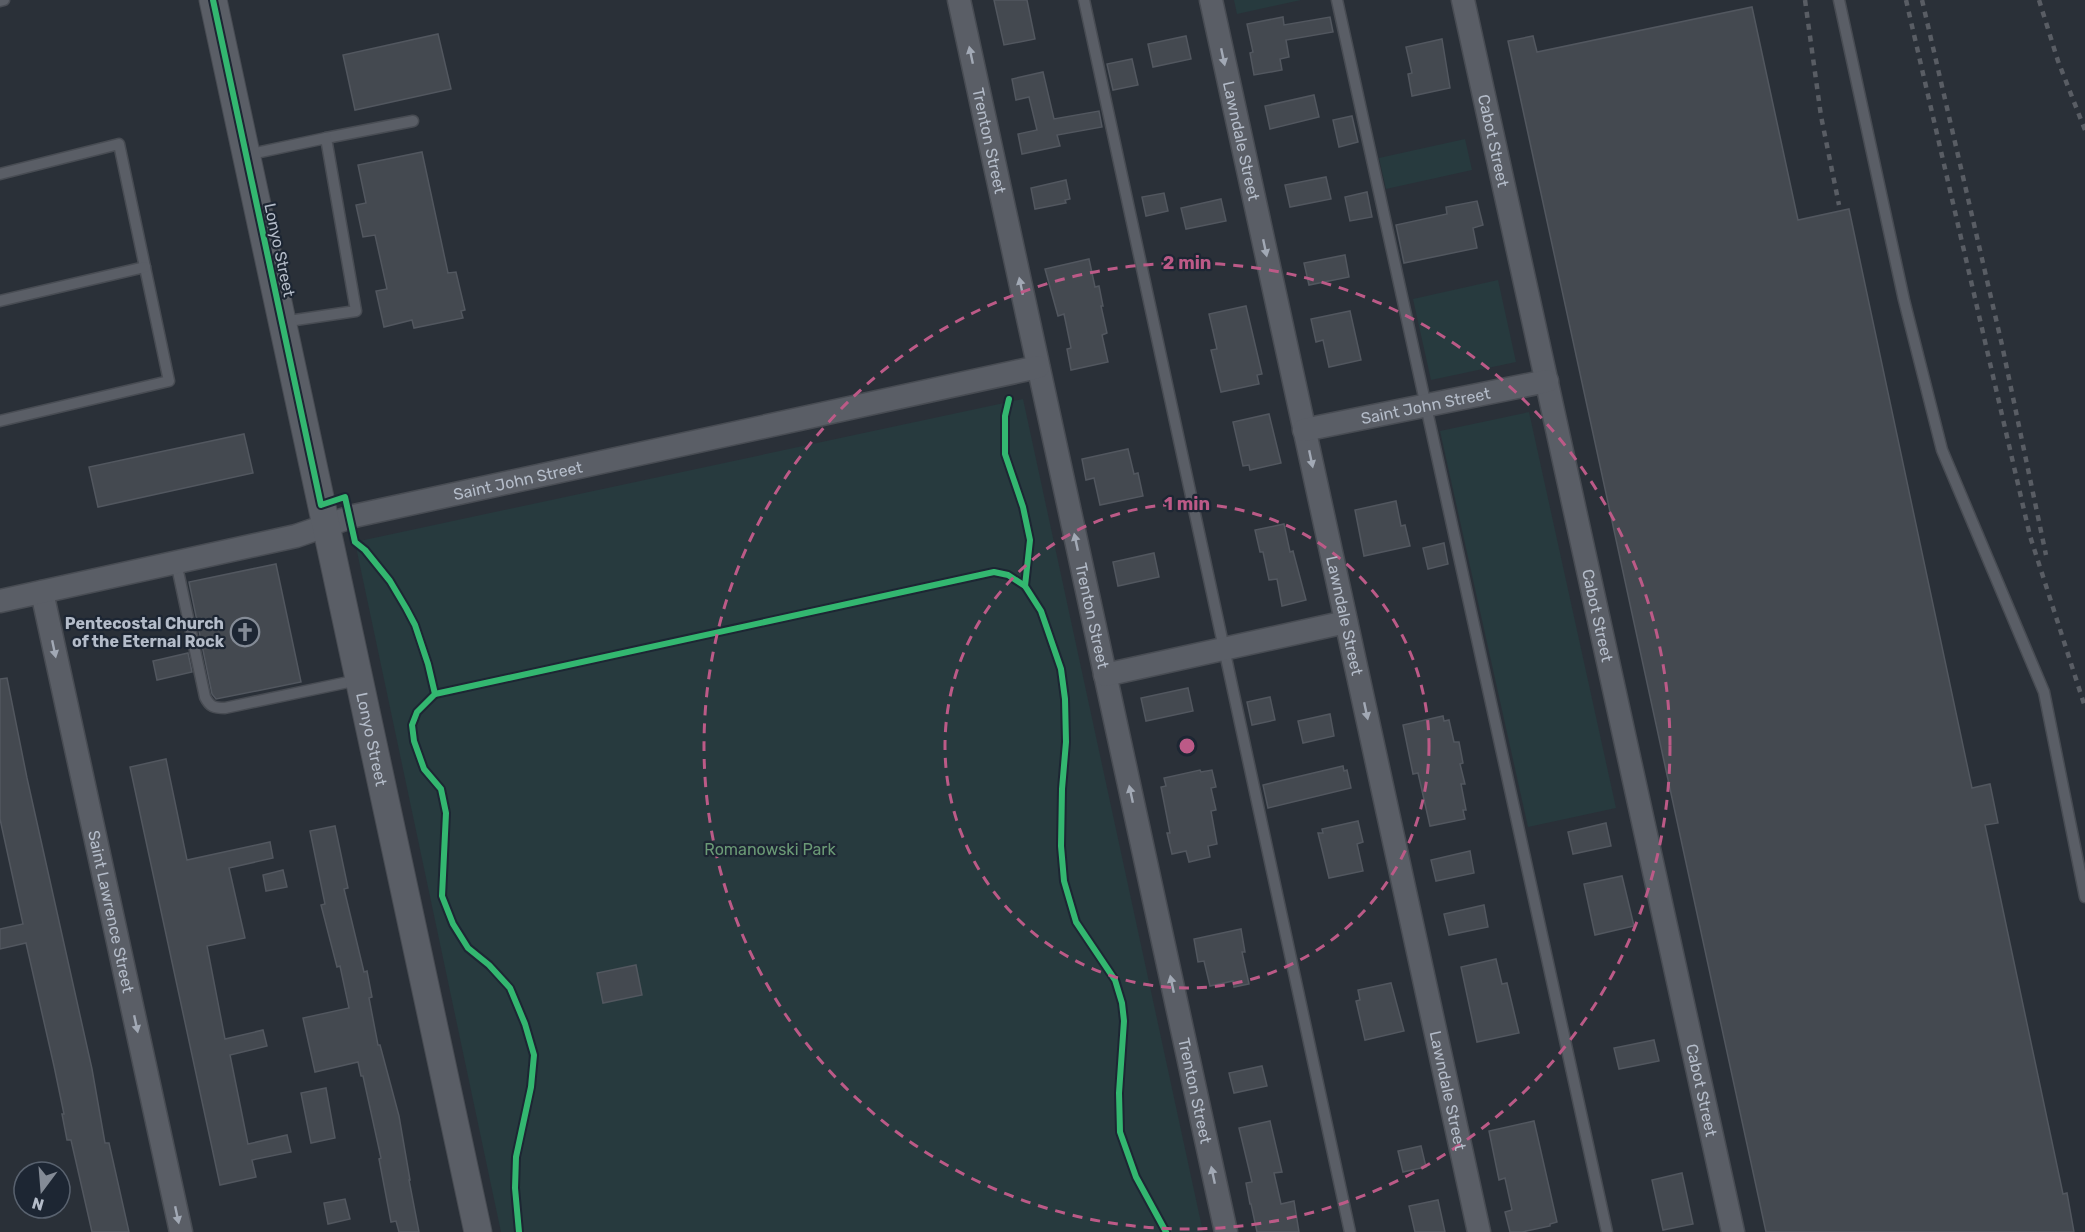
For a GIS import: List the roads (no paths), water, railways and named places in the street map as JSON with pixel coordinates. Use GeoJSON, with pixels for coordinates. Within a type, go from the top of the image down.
{"type":"FeatureCollection","features":[{"type":"Feature","properties":{"kind":"street","name":"Lonyo Street"},"geometry":{"type":"LineString","coordinates":[[213,0],[478,1232]]}},
{"type":"Feature","properties":{"kind":"street","name":"Trenton Street"},"geometry":{"type":"LineString","coordinates":[[959,0],[1226,1232]]}},
{"type":"Feature","properties":{"kind":"street","name":"Lawndale Street"},"geometry":{"type":"LineString","coordinates":[[1210,0],[1479,1232]]}},
{"type":"Feature","properties":{"kind":"street","name":"Cabot Street"},"geometry":{"type":"LineString","coordinates":[[1463,0],[1733,1232]]}},
{"type":"Feature","properties":{"kind":"street","name":"Saint John Street"},"geometry":{"type":"LineString","coordinates":[[0,601],[296,536],[354,516],[1038,367]]}},
{"type":"Feature","properties":{"kind":"street","name":"Saint John Street"},"geometry":{"type":"LineString","coordinates":[[1304,430],[1547,381]]}},
{"type":"Feature","properties":{"kind":"street","name":"Saint Lawrence Street"},"geometry":{"type":"LineString","coordinates":[[42,592],[181,1232]]}},
{"type":"Feature","properties":{"kind":"street"},"geometry":{"type":"LineString","coordinates":[[1105,675],[1346,622]]}},
{"type":"Feature","properties":{"kind":"lane"},"geometry":{"type":"LineString","coordinates":[[1084,0],[1350,1232]]}},
{"type":"Feature","properties":{"kind":"lane"},"geometry":{"type":"LineString","coordinates":[[1336,0],[1607,1232]]}},
{"type":"Feature","properties":{"kind":"lane"},"geometry":{"type":"LineString","coordinates":[[1839,0],[1904,300],[1942,450],[2044,692],[2085,897]]}},
{"type":"Feature","properties":{"kind":"lane"},"geometry":{"type":"LineString","coordinates":[[246,154],[413,121]]}},
{"type":"Feature","properties":{"kind":"lane"},"geometry":{"type":"LineString","coordinates":[[282,322],[356,311],[326,138]]}},
{"type":"Feature","properties":{"kind":"lane"},"geometry":{"type":"LineString","coordinates":[[0,174],[119,144],[169,381],[0,421]]}},
{"type":"Feature","properties":{"kind":"lane"},"geometry":{"type":"LineString","coordinates":[[0,301],[145,267]]}},
{"type":"Feature","properties":{"kind":"lane"},"geometry":{"type":"LineString","coordinates":[[176,562],[205,697],[213,708],[225,708],[358,680]]}},
{"type":"Feature","properties":{"kind":"railway"},"geometry":{"type":"LineString","coordinates":[[1805,0],[1821,116],[1839,205]]}},
{"type":"Feature","properties":{"kind":"railway"},"geometry":{"type":"LineString","coordinates":[[1906,0],[2030,536],[2085,707]]}},
{"type":"Feature","properties":{"kind":"railway"},"geometry":{"type":"LineString","coordinates":[[1922,0],[2002,345],[2046,555]]}},
{"type":"Feature","properties":{"kind":"railway"},"geometry":{"type":"LineString","coordinates":[[2039,0],[2058,61],[2085,130]]}},
{"type":"Feature","properties":{"kind":"place","name":"Pentecostal Church of the Eternal Rock"},"geometry":{"type":"Point","coordinates":[245,632]}},
{"type":"Feature","properties":{"kind":"park label","name":"Romanowski Park"},"geometry":{"type":"Point","coordinates":[770,849]}}]}
